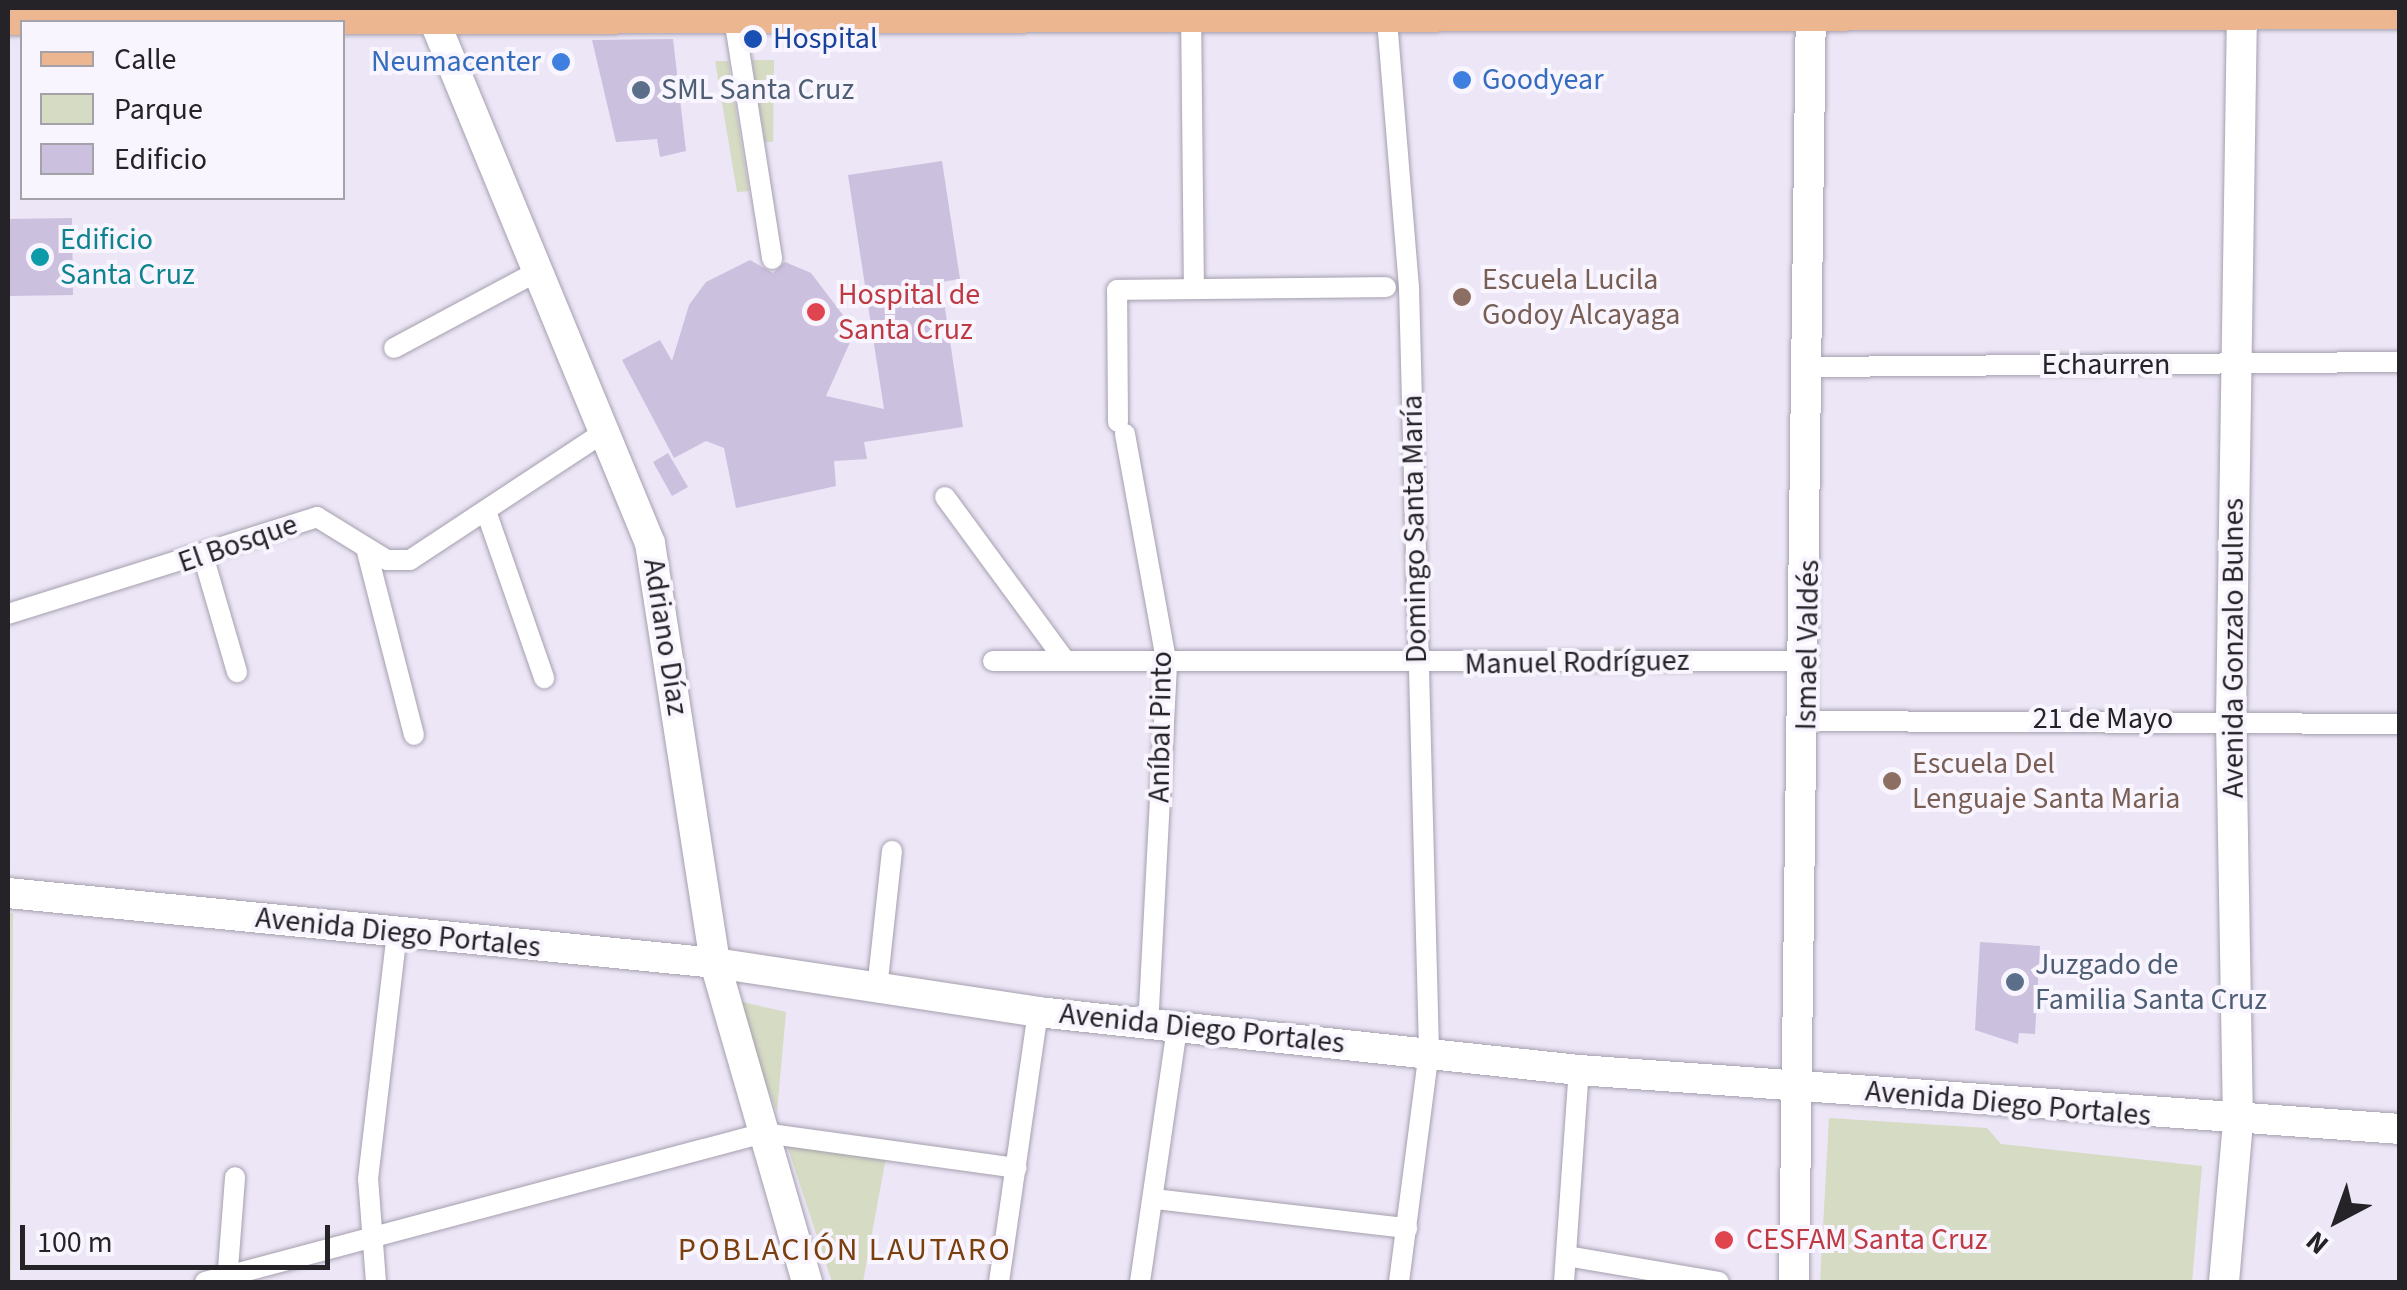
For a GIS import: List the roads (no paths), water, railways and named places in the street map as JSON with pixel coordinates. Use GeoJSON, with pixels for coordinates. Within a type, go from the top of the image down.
{"type":"FeatureCollection","features":[{"type":"Feature","properties":{"kind":"main road","name":"Ismael Valdés"},"geometry":{"type":"LineString","coordinates":[[1794,1282],[1803,1088],[1812,367],[1811,11]]}},
{"type":"Feature","properties":{"kind":"main road","name":"Avenida Gonzalo Bulnes"},"geometry":{"type":"LineString","coordinates":[[2224,1282],[2238,1122],[2232,719],[2240,11]]}},
{"type":"Feature","properties":{"kind":"main road"},"geometry":{"type":"LineString","coordinates":[[8,19],[431,14],[734,18],[1191,12],[2400,13]]}},
{"type":"Feature","properties":{"kind":"main road","name":"Adriano Díaz"},"geometry":{"type":"LineString","coordinates":[[431,14],[650,543],[715,963],[807,1282]]}},
{"type":"Feature","properties":{"kind":"main road","name":"Avenida Diego Portales"},"geometry":{"type":"LineString","coordinates":[[8,893],[715,963],[1038,1012],[1579,1070],[2238,1122],[2400,1129]]}},
{"type":"Feature","properties":{"kind":"street"},"geometry":{"type":"LineString","coordinates":[[1191,12],[1194,288],[1386,287]]}},
{"type":"Feature","properties":{"kind":"street","name":"Domingo Santa María"},"geometry":{"type":"LineString","coordinates":[[1387,12],[1409,286],[1430,1052],[1400,1282]]}},
{"type":"Feature","properties":{"kind":"street"},"geometry":{"type":"LineString","coordinates":[[734,18],[772,259]]}},
{"type":"Feature","properties":{"kind":"street"},"geometry":{"type":"LineString","coordinates":[[394,348],[540,270]]}},
{"type":"Feature","properties":{"kind":"street","name":"Aníbal Pinto"},"geometry":{"type":"LineString","coordinates":[[1140,1282],[1155,1199],[1163,1026],[1167,665],[1122,428],[1117,290],[1194,288]]}},
{"type":"Feature","properties":{"kind":"street","name":"Echaurren"},"geometry":{"type":"LineString","coordinates":[[1812,367],[2400,362]]}},
{"type":"Feature","properties":{"kind":"street","name":"El Bosque"},"geometry":{"type":"LineString","coordinates":[[8,614],[204,558],[317,517],[366,548],[410,560],[486,514],[604,432]]}},
{"type":"Feature","properties":{"kind":"street"},"geometry":{"type":"LineString","coordinates":[[945,497],[1064,660]]}},
{"type":"Feature","properties":{"kind":"street"},"geometry":{"type":"LineString","coordinates":[[486,514],[544,678]]}},
{"type":"Feature","properties":{"kind":"street"},"geometry":{"type":"LineString","coordinates":[[366,548],[414,736]]}},
{"type":"Feature","properties":{"kind":"street"},"geometry":{"type":"LineString","coordinates":[[204,558],[237,672]]}},
{"type":"Feature","properties":{"kind":"street","name":"Manuel Rodríguez"},"geometry":{"type":"LineString","coordinates":[[992,661],[1418,665],[1807,661]]}},
{"type":"Feature","properties":{"kind":"street","name":"21 de Mayo"},"geometry":{"type":"LineString","coordinates":[[1807,721],[2232,719],[2400,724]]}},
{"type":"Feature","properties":{"kind":"street"},"geometry":{"type":"LineString","coordinates":[[877,989],[892,851]]}},
{"type":"Feature","properties":{"kind":"street"},"geometry":{"type":"LineString","coordinates":[[376,1282],[366,1239],[397,934]]}},
{"type":"Feature","properties":{"kind":"street"},"geometry":{"type":"LineString","coordinates":[[999,1282],[1038,1012]]}},
{"type":"Feature","properties":{"kind":"street"},"geometry":{"type":"LineString","coordinates":[[1564,1282],[1579,1070]]}},
{"type":"Feature","properties":{"kind":"street"},"geometry":{"type":"LineString","coordinates":[[235,1177],[219,1280],[764,1133],[1017,1168]]}},
{"type":"Feature","properties":{"kind":"street"},"geometry":{"type":"LineString","coordinates":[[1155,1199],[1407,1228]]}},
{"type":"Feature","properties":{"kind":"street"},"geometry":{"type":"LineString","coordinates":[[1567,1256],[1718,1282]]}},
{"type":"Feature","properties":{"kind":"place","name":"Hospital"},"geometry":{"type":"Point","coordinates":[753,39]}},
{"type":"Feature","properties":{"kind":"place","name":"Neumacenter"},"geometry":{"type":"Point","coordinates":[561,62]}},
{"type":"Feature","properties":{"kind":"place","name":"Goodyear"},"geometry":{"type":"Point","coordinates":[1462,80]}},
{"type":"Feature","properties":{"kind":"place","name":"SML Santa Cruz"},"geometry":{"type":"Point","coordinates":[641,90]}},
{"type":"Feature","properties":{"kind":"place","name":"Edificio Santa Cruz"},"geometry":{"type":"Point","coordinates":[40,257]}},
{"type":"Feature","properties":{"kind":"place","name":"Escuela Lucila Godoy Alcayaga"},"geometry":{"type":"Point","coordinates":[1462,297]}},
{"type":"Feature","properties":{"kind":"place","name":"Hospital de Santa Cruz"},"geometry":{"type":"Point","coordinates":[816,312]}},
{"type":"Feature","properties":{"kind":"place","name":"Escuela Del Lenguaje Santa Maria"},"geometry":{"type":"Point","coordinates":[1892,781]}},
{"type":"Feature","properties":{"kind":"place","name":"Juzgado de Familia Santa Cruz"},"geometry":{"type":"Point","coordinates":[2015,982]}},
{"type":"Feature","properties":{"kind":"place","name":"CESFAM Santa Cruz"},"geometry":{"type":"Point","coordinates":[1724,1240]}},
{"type":"Feature","properties":{"kind":"district","name":"POBLACIÓN LAUTARO"},"geometry":{"type":"Point","coordinates":[845,1250]}}]}
